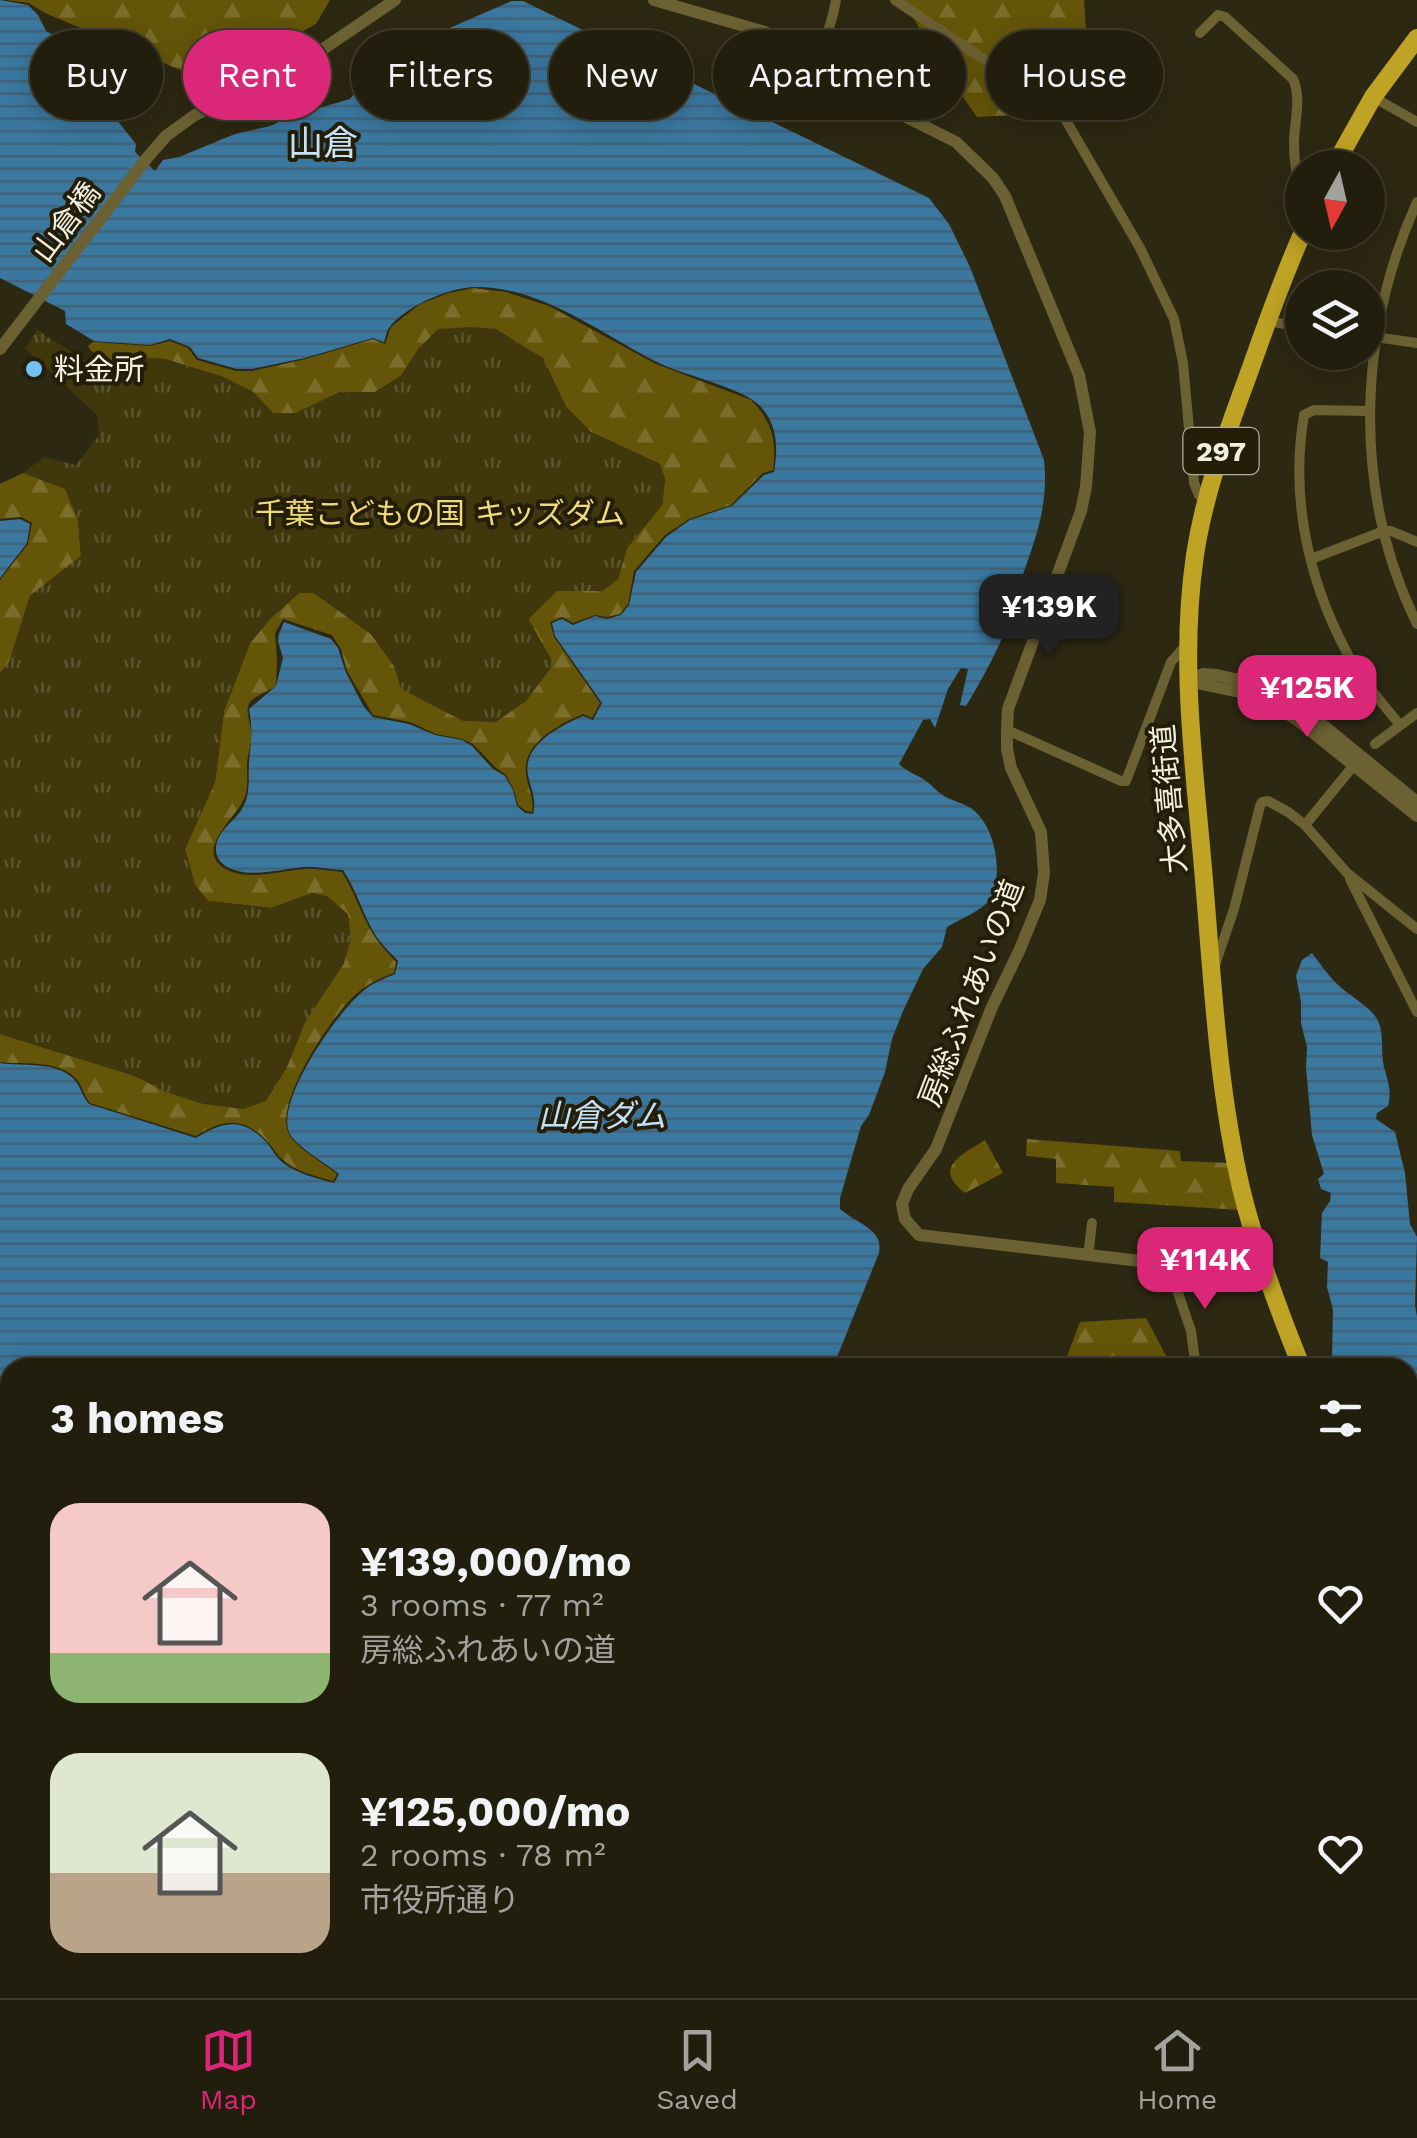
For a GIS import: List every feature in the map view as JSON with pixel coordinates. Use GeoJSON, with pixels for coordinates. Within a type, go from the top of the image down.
{"type":"FeatureCollection","features":[{"type":"Feature","properties":{"kind":"highway"},"geometry":{"type":"LineString","coordinates":[[1344,150],[1373,97],[1417,38]]}},
{"type":"Feature","properties":{"kind":"highway","name":"大多喜街道"},"geometry":{"type":"LineString","coordinates":[[1296,250],[1205,502],[1192,580],[1187,681],[1230,1132],[1257,1248],[1298,1358]]}},
{"type":"Feature","properties":{"kind":"street","name":"山倉橋"},"geometry":{"type":"LineString","coordinates":[[1,346],[166,136],[195,115],[288,73],[395,0]]}},
{"type":"Feature","properties":{"kind":"street","name":"房総ふれあいの道"},"geometry":{"type":"LineString","coordinates":[[654,0],[758,30]]}},
{"type":"Feature","properties":{"kind":"street"},"geometry":{"type":"LineString","coordinates":[[828,30],[836,0]]}},
{"type":"Feature","properties":{"kind":"street"},"geometry":{"type":"LineString","coordinates":[[895,0],[1045,100],[1064,117],[1140,248],[1174,319],[1183,363],[1194,483],[1205,502]]}},
{"type":"Feature","properties":{"kind":"street"},"geometry":{"type":"LineString","coordinates":[[1200,33],[1218,16],[1225,16],[1292,80],[1298,91],[1294,150]]}},
{"type":"Feature","properties":{"kind":"street"},"geometry":{"type":"LineString","coordinates":[[1373,97],[1417,122]]}},
{"type":"Feature","properties":{"kind":"street","name":"房総ふれあいの道"},"geometry":{"type":"LineString","coordinates":[[912,120],[956,142],[994,178],[1005,196],[1078,374],[1090,432],[1080,510],[1008,709],[1007,749],[1011,768],[1041,832],[1044,873],[1040,900],[992,1006],[936,1149],[908,1189],[902,1204],[905,1219],[920,1235],[1170,1264],[1257,1248]]}},
{"type":"Feature","properties":{"kind":"street"},"geometry":{"type":"LineString","coordinates":[[1385,288],[1417,202]]}},
{"type":"Feature","properties":{"kind":"street"},"geometry":{"type":"LineString","coordinates":[[1267,321],[1285,324]]}},
{"type":"Feature","properties":{"kind":"street"},"geometry":{"type":"LineString","coordinates":[[1385,339],[1417,343]]}},
{"type":"Feature","properties":{"kind":"street"},"geometry":{"type":"LineString","coordinates":[[1370,370],[1374,475],[1384,532],[1401,592],[1417,624]]}},
{"type":"Feature","properties":{"kind":"street"},"geometry":{"type":"LineString","coordinates":[[1369,411],[1314,410],[1304,416],[1298,488],[1311,559],[1326,611],[1358,672],[1398,724]]}},
{"type":"Feature","properties":{"kind":"street"},"geometry":{"type":"LineString","coordinates":[[1311,559],[1390,531],[1417,542]]}},
{"type":"Feature","properties":{"kind":"street"},"geometry":{"type":"LineString","coordinates":[[1007,730],[1126,780],[1171,662],[1187,644]]}},
{"type":"Feature","properties":{"kind":"street"},"geometry":{"type":"LineString","coordinates":[[1187,681],[1203,674],[1217,675],[1275,692],[1308,713],[1417,802]]}},
{"type":"Feature","properties":{"kind":"street"},"geometry":{"type":"LineString","coordinates":[[1187,681],[1240,692],[1296,718],[1417,816]]}},
{"type":"Feature","properties":{"kind":"street"},"geometry":{"type":"LineString","coordinates":[[1375,744],[1417,713]]}},
{"type":"Feature","properties":{"kind":"street"},"geometry":{"type":"LineString","coordinates":[[1305,825],[1354,765]]}},
{"type":"Feature","properties":{"kind":"street"},"geometry":{"type":"LineString","coordinates":[[1212,973],[1234,909],[1262,802],[1268,800],[1305,825],[1347,873],[1417,929]]}},
{"type":"Feature","properties":{"kind":"street"},"geometry":{"type":"LineString","coordinates":[[1347,873],[1417,1012]]}},
{"type":"Feature","properties":{"kind":"street"},"geometry":{"type":"LineString","coordinates":[[1088,1256],[1092,1223]]}},
{"type":"Feature","properties":{"kind":"street"},"geometry":{"type":"LineString","coordinates":[[1170,1264],[1194,1358]]}},
{"type":"Feature","properties":{"kind":"green space"},"geometry":{"type":"Polygon","coordinates":[[[6,0],[330,0],[316,24],[305,30],[183,30],[183,71],[163,63],[163,30],[85,30],[29,3],[6,0]]]}},
{"type":"Feature","properties":{"kind":"green space"},"geometry":{"type":"Polygon","coordinates":[[[904,0],[1084,0],[1086,30],[986,30],[986,117],[977,117],[966,101],[966,30],[920,30],[904,0]]]}},
{"type":"Feature","properties":{"kind":"green space"},"geometry":{"type":"Polygon","coordinates":[[[473,288],[506,292],[549,306],[656,364],[751,400],[771,432],[773,470],[763,473],[731,505],[689,519],[665,535],[634,571],[628,604],[620,614],[595,615],[573,623],[562,617],[550,622],[554,637],[600,703],[592,718],[583,714],[564,723],[544,736],[530,753],[526,773],[532,812],[518,805],[506,775],[473,744],[410,722],[373,715],[347,671],[332,635],[283,619],[275,633],[276,686],[248,705],[251,736],[246,793],[214,849],[221,866],[239,874],[308,869],[342,872],[370,929],[396,962],[394,973],[358,993],[331,1023],[306,1063],[289,1103],[289,1134],[337,1174],[333,1181],[293,1167],[250,1127],[224,1124],[196,1136],[90,1103],[78,1081],[62,1069],[0,1062],[0,1034],[135,1076],[166,1092],[286,1069],[305,1022],[344,963],[313,893],[271,908],[208,901],[195,885],[185,849],[215,782],[224,711],[250,643],[299,593],[314,593],[371,634],[394,666],[553,664],[528,619],[557,591],[602,591],[618,579],[627,548],[662,505],[665,480],[660,464],[591,432],[566,407],[543,358],[419,348],[401,376],[375,392],[340,392],[296,413],[273,413],[253,392],[223,377],[165,359],[147,358],[121,366],[88,346],[93,342],[150,346],[170,341],[188,348],[197,360],[236,371],[252,371],[373,339],[385,344],[391,327],[420,304],[473,288]]]}},
{"type":"Feature","properties":{"kind":"green space","name":"千葉こどもの国 キッズダム"},"geometry":{"type":"Polygon","coordinates":[[[438,329],[496,329],[543,358],[566,407],[591,432],[660,464],[665,479],[662,505],[627,548],[618,579],[602,591],[557,591],[528,618],[554,664],[526,701],[496,722],[463,721],[401,689],[394,666],[371,634],[314,593],[299,593],[250,643],[224,711],[215,782],[185,849],[195,885],[208,901],[271,908],[313,893],[327,896],[348,914],[351,939],[344,963],[305,1022],[286,1069],[266,1101],[243,1109],[203,1104],[135,1076],[0,1034],[0,673],[9,662],[30,596],[81,556],[78,520],[65,489],[23,473],[44,457],[76,465],[99,435],[97,415],[25,348],[37,330],[101,371],[147,358],[165,359],[223,377],[253,392],[273,413],[296,413],[340,392],[376,392],[401,376],[419,348],[438,329]]]}},
{"type":"Feature","properties":{"kind":"green space"},"geometry":{"type":"Polygon","coordinates":[[[23,473],[65,488],[78,520],[81,556],[30,596],[9,662],[0,673],[0,580],[28,544],[32,523],[21,517],[0,519],[0,484],[23,473]]]}},
{"type":"Feature","properties":{"kind":"green space"},"geometry":{"type":"Polygon","coordinates":[[[1027,1139],[1180,1151],[1181,1161],[1230,1163],[1240,1210],[1114,1202],[1114,1187],[1056,1183],[1056,1159],[1026,1156],[1027,1139]]]}},
{"type":"Feature","properties":{"kind":"green space"},"geometry":{"type":"Polygon","coordinates":[[[985,1140],[1003,1173],[965,1193],[955,1184],[951,1169],[954,1162],[985,1140]]]}},
{"type":"Feature","properties":{"kind":"green space"},"geometry":{"type":"Polygon","coordinates":[[[1146,1318],[1167,1358],[1066,1358],[1080,1322],[1146,1318]]]}},
{"type":"Feature","properties":{"kind":"water","name":"山倉ダム"},"geometry":{"type":"Polygon","coordinates":[[[0,0],[28,5],[46,30],[30,30],[30,120],[117,120],[136,144],[135,152],[155,171],[163,160],[283,120],[331,120],[331,105],[351,98],[351,120],[529,120],[529,30],[445,30],[512,1],[523,1],[583,30],[549,30],[549,120],[693,120],[693,83],[713,93],[713,120],[768,120],[929,198],[949,224],[970,267],[1044,460],[1043,508],[1006,628],[966,706],[960,705],[968,669],[961,668],[948,689],[935,728],[930,719],[923,720],[899,764],[980,817],[995,850],[997,874],[989,901],[947,927],[942,947],[923,969],[892,1039],[869,1115],[861,1126],[840,1209],[873,1232],[879,1253],[837,1358],[0,1358],[0,1063],[62,1071],[77,1083],[89,1104],[196,1138],[224,1125],[241,1126],[258,1135],[288,1166],[334,1183],[339,1174],[290,1134],[287,1120],[291,1101],[312,1056],[341,1014],[367,988],[395,974],[398,961],[376,936],[343,870],[308,867],[242,872],[223,864],[216,851],[217,841],[247,798],[249,709],[276,686],[283,658],[278,641],[284,622],[331,639],[364,707],[373,717],[409,724],[472,746],[505,776],[517,806],[533,814],[528,775],[531,755],[545,738],[564,725],[583,716],[593,720],[602,703],[555,636],[552,623],[562,619],[573,625],[595,616],[607,619],[621,615],[629,605],[636,572],[666,537],[690,520],[732,506],[764,475],[774,472],[776,446],[771,422],[752,400],[657,362],[548,303],[501,289],[465,288],[427,300],[392,324],[384,342],[373,338],[252,369],[198,358],[190,347],[170,339],[150,345],[94,341],[66,324],[65,311],[0,278],[0,0]]]}},
{"type":"Feature","properties":{"kind":"water"},"geometry":{"type":"Polygon","coordinates":[[[20,519],[30,524],[27,543],[0,578],[0,521],[20,519]]]}},
{"type":"Feature","properties":{"kind":"water"},"geometry":{"type":"Polygon","coordinates":[[[1312,953],[1337,984],[1371,1011],[1380,1027],[1390,1096],[1388,1106],[1377,1113],[1376,1119],[1395,1132],[1405,1173],[1410,1224],[1417,1237],[1417,1358],[1332,1358],[1328,1262],[1320,1258],[1322,1213],[1331,1193],[1321,1189],[1318,1179],[1324,1174],[1312,1135],[1307,1047],[1296,976],[1302,960],[1312,953]]]}},
{"type":"Feature","properties":{"kind":"place","name":"料金所"},"geometry":{"type":"Point","coordinates":[34,369]}},
{"type":"Feature","properties":{"kind":"district","name":"山倉"},"geometry":{"type":"Point","coordinates":[323,143]}}]}
